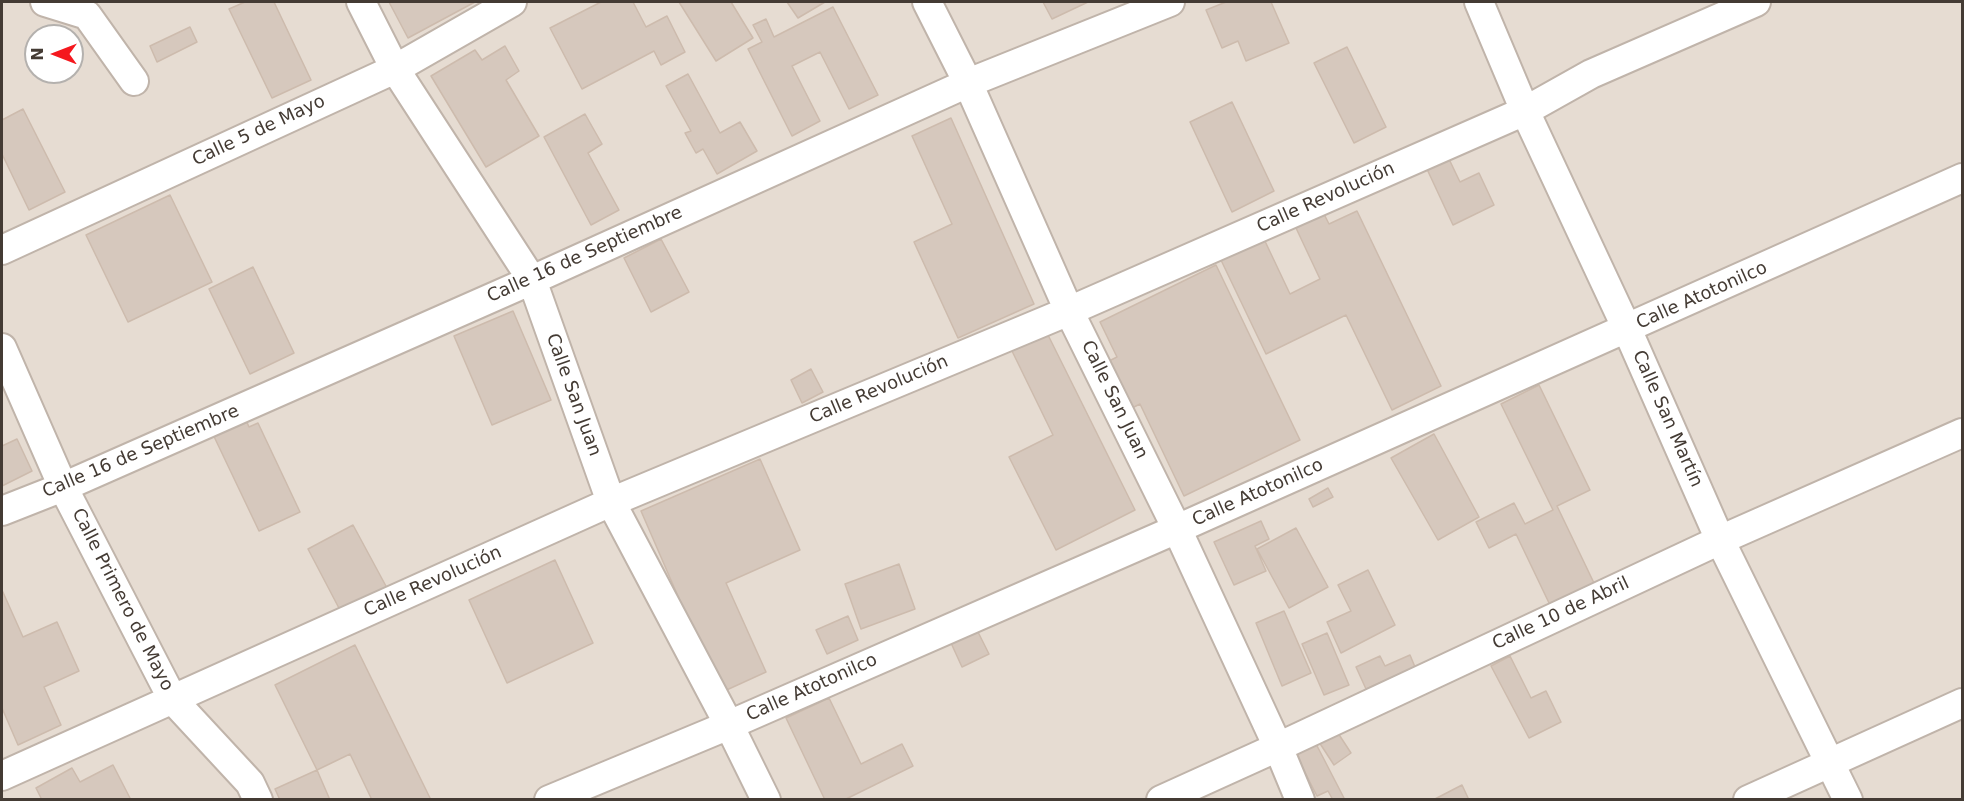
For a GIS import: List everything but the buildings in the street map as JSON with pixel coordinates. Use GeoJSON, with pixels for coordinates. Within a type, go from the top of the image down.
{"type":"FeatureCollection","features":[{"type":"Feature","properties":{"kind":"street"},"geometry":{"type":"LineString","coordinates":[[45,2],[87,15],[134,81]]}},
{"type":"Feature","properties":{"kind":"street","name":"Calle San Juan"},"geometry":{"type":"LineString","coordinates":[[361,2],[395,69],[532,280],[611,501],[766,800]]}},
{"type":"Feature","properties":{"kind":"street","name":"Calle 5 de Mayo"},"geometry":{"type":"LineString","coordinates":[[2,250],[395,69],[512,2]]}},
{"type":"Feature","properties":{"kind":"street","name":"Calle San Juan"},"geometry":{"type":"LineString","coordinates":[[927,2],[968,83],[1069,311],[1177,529],[1278,747],[1300,800]]}},
{"type":"Feature","properties":{"kind":"street","name":"Calle 16 de Septiembre"},"geometry":{"type":"LineString","coordinates":[[2,511],[63,487],[532,280],[968,83],[1170,2]]}},
{"type":"Feature","properties":{"kind":"street","name":"Calle San Martín"},"geometry":{"type":"LineString","coordinates":[[1479,2],[1720,540],[1848,800]]}},
{"type":"Feature","properties":{"kind":"street","name":"Calle Revolución"},"geometry":{"type":"LineString","coordinates":[[2,776],[611,501],[1069,311],[1526,111],[1591,74],[1756,2]]}},
{"type":"Feature","properties":{"kind":"street","name":"Calle Atotonilco"},"geometry":{"type":"LineString","coordinates":[[549,800],[729,725],[1177,529],[1627,330],[1962,178]]}},
{"type":"Feature","properties":{"kind":"street","name":"Calle Primero de Mayo"},"geometry":{"type":"LineString","coordinates":[[2,348],[63,487],[173,700],[250,783],[258,800]]}},
{"type":"Feature","properties":{"kind":"street","name":"Calle 10 de Abril"},"geometry":{"type":"LineString","coordinates":[[1161,800],[1720,540],[1962,433]]}},
{"type":"Feature","properties":{"kind":"street"},"geometry":{"type":"LineString","coordinates":[[1748,800],[1962,703]]}},
{"type":"Feature","properties":{"kind":"shaded area"},"geometry":{"type":"Polygon","coordinates":[[[2,2],[1962,2],[1962,799],[2,799],[2,2]]]}}]}
